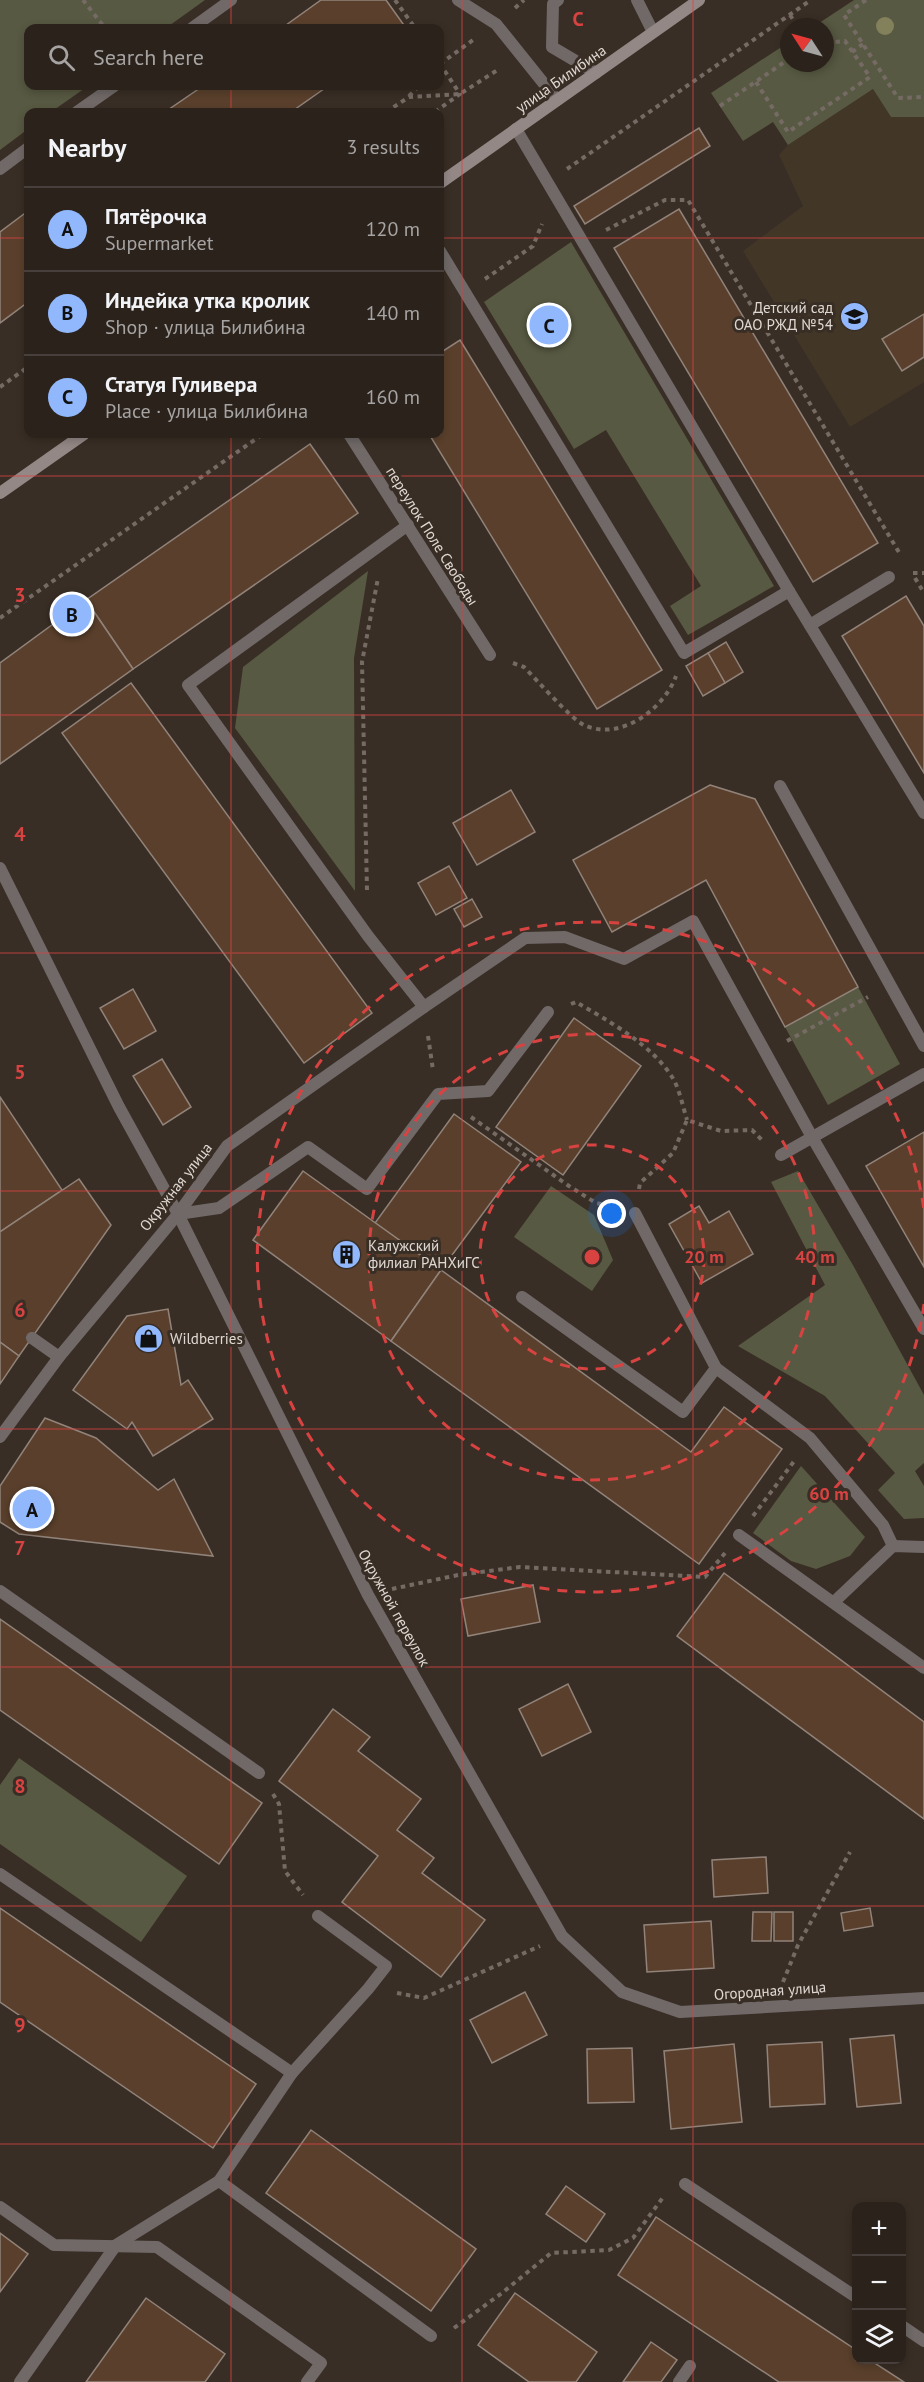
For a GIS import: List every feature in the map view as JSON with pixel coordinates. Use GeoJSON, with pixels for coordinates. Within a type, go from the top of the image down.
{"type":"FeatureCollection","features":[{"type":"Feature","properties":{"kind":"main road","name":"улица Билибина"},"geometry":{"type":"LineString","coordinates":[[444,180],[699,0]]}},
{"type":"Feature","properties":{"kind":"main road"},"geometry":{"type":"LineString","coordinates":[[0,493],[78,438]]}},
{"type":"Feature","properties":{"kind":"street"},"geometry":{"type":"LineString","coordinates":[[198,24],[231,0]]}},
{"type":"Feature","properties":{"kind":"street"},"geometry":{"type":"LineString","coordinates":[[458,0],[496,24],[557,100]]}},
{"type":"Feature","properties":{"kind":"street"},"geometry":{"type":"LineString","coordinates":[[558,0],[554,4],[552,47],[596,73]]}},
{"type":"Feature","properties":{"kind":"street"},"geometry":{"type":"LineString","coordinates":[[637,0],[653,32]]}},
{"type":"Feature","properties":{"kind":"street"},"geometry":{"type":"LineString","coordinates":[[83,108],[108,90]]}},
{"type":"Feature","properties":{"kind":"street"},"geometry":{"type":"LineString","coordinates":[[516,129],[789,591],[924,813]]}},
{"type":"Feature","properties":{"kind":"street"},"geometry":{"type":"LineString","coordinates":[[0,169],[24,151]]}},
{"type":"Feature","properties":{"kind":"street"},"geometry":{"type":"LineString","coordinates":[[444,258],[684,653],[789,591]]}},
{"type":"Feature","properties":{"kind":"street","name":"переулок Поле Свободы"},"geometry":{"type":"LineString","coordinates":[[352,438],[490,656]]}},
{"type":"Feature","properties":{"kind":"street"},"geometry":{"type":"LineString","coordinates":[[408,525],[188,685],[368,936],[424,1007]]}},
{"type":"Feature","properties":{"kind":"street"},"geometry":{"type":"LineString","coordinates":[[810,625],[889,578]]}},
{"type":"Feature","properties":{"kind":"street"},"geometry":{"type":"LineString","coordinates":[[780,786],[924,1046]]}},
{"type":"Feature","properties":{"kind":"street","name":"Окружной переулок"},"geometry":{"type":"LineString","coordinates":[[0,868],[119,1107],[178,1214],[368,1595],[562,1936],[622,1992]]}},
{"type":"Feature","properties":{"kind":"street","name":"Окружная улица"},"geometry":{"type":"LineString","coordinates":[[0,1437],[58,1357],[178,1214],[227,1146],[525,938],[565,937],[624,959],[693,921],[766,1053]]}},
{"type":"Feature","properties":{"kind":"street"},"geometry":{"type":"LineString","coordinates":[[178,1214],[219,1208],[308,1148],[368,1189],[438,1094],[488,1091],[548,1012]]}},
{"type":"Feature","properties":{"kind":"street"},"geometry":{"type":"LineString","coordinates":[[766,1053],[924,1329]]}},
{"type":"Feature","properties":{"kind":"street"},"geometry":{"type":"LineString","coordinates":[[781,1155],[924,1074]]}},
{"type":"Feature","properties":{"kind":"street"},"geometry":{"type":"LineString","coordinates":[[634,1213],[716,1368],[810,1438],[883,1525],[893,1546]]}},
{"type":"Feature","properties":{"kind":"street"},"geometry":{"type":"LineString","coordinates":[[522,1297],[683,1412],[716,1368]]}},
{"type":"Feature","properties":{"kind":"street"},"geometry":{"type":"LineString","coordinates":[[32,1338],[58,1357]]}},
{"type":"Feature","properties":{"kind":"street"},"geometry":{"type":"LineString","coordinates":[[739,1535],[924,1668]]}},
{"type":"Feature","properties":{"kind":"street"},"geometry":{"type":"LineString","coordinates":[[834,1602],[893,1546],[924,1547]]}},
{"type":"Feature","properties":{"kind":"street"},"geometry":{"type":"LineString","coordinates":[[0,1591],[259,1773]]}},
{"type":"Feature","properties":{"kind":"street"},"geometry":{"type":"LineString","coordinates":[[0,1874],[292,2073]]}},
{"type":"Feature","properties":{"kind":"street"},"geometry":{"type":"LineString","coordinates":[[20,2382],[116,2245],[219,2181],[292,2073],[386,1966],[318,1916]]}},
{"type":"Feature","properties":{"kind":"street","name":"Огородная улица"},"geometry":{"type":"LineString","coordinates":[[622,1992],[680,2012],[924,1998]]}},
{"type":"Feature","properties":{"kind":"street"},"geometry":{"type":"LineString","coordinates":[[219,2181],[431,2336]]}},
{"type":"Feature","properties":{"kind":"street"},"geometry":{"type":"LineString","coordinates":[[685,2184],[852,2293]]}},
{"type":"Feature","properties":{"kind":"street"},"geometry":{"type":"LineString","coordinates":[[0,2207],[54,2245],[157,2247],[321,2363],[307,2382]]}},
{"type":"Feature","properties":{"kind":"street"},"geometry":{"type":"LineString","coordinates":[[906,2329],[924,2341]]}},
{"type":"Feature","properties":{"kind":"street"},"geometry":{"type":"LineString","coordinates":[[679,2382],[690,2366]]}},
{"type":"Feature","properties":{"kind":"path"},"geometry":{"type":"LineString","coordinates":[[83,0],[102,24]]}},
{"type":"Feature","properties":{"kind":"path"},"geometry":{"type":"LineString","coordinates":[[395,0],[412,24]]}},
{"type":"Feature","properties":{"kind":"path"},"geometry":{"type":"LineString","coordinates":[[444,61],[496,24],[524,0]]}},
{"type":"Feature","properties":{"kind":"path"},"geometry":{"type":"LineString","coordinates":[[465,292],[533,246],[562,171],[811,0]]}},
{"type":"Feature","properties":{"kind":"path"},"geometry":{"type":"LineString","coordinates":[[866,0],[844,15],[898,98],[924,96]]}},
{"type":"Feature","properties":{"kind":"path"},"geometry":{"type":"LineString","coordinates":[[441,108],[509,63],[496,24]]}},
{"type":"Feature","properties":{"kind":"path"},"geometry":{"type":"LineString","coordinates":[[756,82],[788,132],[870,78],[845,41],[834,42]]}},
{"type":"Feature","properties":{"kind":"path"},"geometry":{"type":"LineString","coordinates":[[852,52],[863,44]]}},
{"type":"Feature","properties":{"kind":"path"},"geometry":{"type":"LineString","coordinates":[[720,106],[780,65]]}},
{"type":"Feature","properties":{"kind":"path"},"geometry":{"type":"LineString","coordinates":[[444,70],[460,94]]}},
{"type":"Feature","properties":{"kind":"path"},"geometry":{"type":"LineString","coordinates":[[392,108],[415,90]]}},
{"type":"Feature","properties":{"kind":"path"},"geometry":{"type":"LineString","coordinates":[[409,97],[460,94]]}},
{"type":"Feature","properties":{"kind":"path"},"geometry":{"type":"LineString","coordinates":[[583,241],[665,200],[688,200],[906,562]]}},
{"type":"Feature","properties":{"kind":"path"},"geometry":{"type":"LineString","coordinates":[[0,387],[24,370]]}},
{"type":"Feature","properties":{"kind":"path"},"geometry":{"type":"LineString","coordinates":[[0,618],[256,438]]}},
{"type":"Feature","properties":{"kind":"path"},"geometry":{"type":"LineString","coordinates":[[368,936],[362,663],[385,542]]}},
{"type":"Feature","properties":{"kind":"path"},"geometry":{"type":"LineString","coordinates":[[912,573],[924,593]]}},
{"type":"Feature","properties":{"kind":"path"},"geometry":{"type":"LineString","coordinates":[[490,656],[524,667],[583,725],[609,731],[646,717],[671,689],[684,653]]}},
{"type":"Feature","properties":{"kind":"path"},"geometry":{"type":"LineString","coordinates":[[766,1053],[890,985]]}},
{"type":"Feature","properties":{"kind":"path"},"geometry":{"type":"LineString","coordinates":[[424,1007],[430,1058],[438,1094],[568,1186],[596,1203],[634,1213],[640,1183],[673,1153],[687,1120],[674,1080],[652,1053],[608,1021],[576,1002],[548,1012]]}},
{"type":"Feature","properties":{"kind":"path"},"geometry":{"type":"LineString","coordinates":[[687,1120],[721,1131],[752,1130],[781,1155]]}},
{"type":"Feature","properties":{"kind":"path"},"geometry":{"type":"LineString","coordinates":[[368,1595],[458,1575],[520,1567],[705,1577],[739,1535],[810,1438]]}},
{"type":"Feature","properties":{"kind":"path"},"geometry":{"type":"LineString","coordinates":[[259,1773],[279,1804],[285,1871],[318,1916]]}},
{"type":"Feature","properties":{"kind":"path"},"geometry":{"type":"LineString","coordinates":[[774,2005],[798,1945],[850,1852]]}},
{"type":"Feature","properties":{"kind":"path"},"geometry":{"type":"LineString","coordinates":[[368,1989],[424,1998],[562,1936]]}},
{"type":"Feature","properties":{"kind":"path"},"geometry":{"type":"LineString","coordinates":[[431,2336],[452,2330],[551,2253],[609,2250],[633,2238],[664,2196],[685,2184]]}},
{"type":"Feature","properties":{"kind":"shaded area","name":"Детский сад ОАО РЖД №54"},"geometry":{"type":"Polygon","coordinates":[[[873,89],[891,117],[924,117],[924,382],[850,427],[743,251],[803,206],[779,155],[788,145],[873,89]]]}},
{"type":"Feature","properties":{"kind":"green space"},"geometry":{"type":"Polygon","coordinates":[[[0,0],[205,0],[172,24],[24,24],[24,90],[82,90],[57,108],[24,108],[24,132],[0,150],[0,0]]]}},
{"type":"Feature","properties":{"kind":"green space"},"geometry":{"type":"Polygon","coordinates":[[[854,0],[924,0],[924,117],[891,117],[873,89],[788,145],[773,122],[743,141],[711,93],[780,48],[780,72],[834,72],[834,18],[827,18],[854,0]]]}},
{"type":"Feature","properties":{"kind":"green space"},"geometry":{"type":"Polygon","coordinates":[[[571,242],[774,586],[688,635],[670,606],[701,586],[606,430],[574,449],[484,302],[571,242]]]}},
{"type":"Feature","properties":{"kind":"green space"},"geometry":{"type":"Polygon","coordinates":[[[368,571],[354,658],[355,891],[235,728],[243,667],[368,571]]]}},
{"type":"Feature","properties":{"kind":"green space"},"geometry":{"type":"Polygon","coordinates":[[[858,987],[900,1064],[828,1105],[785,1027],[858,987]]]}},
{"type":"Feature","properties":{"kind":"green space"},"geometry":{"type":"Polygon","coordinates":[[[798,1171],[924,1395],[924,1463],[915,1471],[924,1486],[924,1518],[904,1519],[878,1490],[895,1473],[825,1396],[738,1346],[825,1285],[771,1182],[798,1171]]]}},
{"type":"Feature","properties":{"kind":"green space"},"geometry":{"type":"Polygon","coordinates":[[[551,1186],[594,1215],[613,1260],[592,1291],[514,1237],[551,1186]]]}},
{"type":"Feature","properties":{"kind":"green space"},"geometry":{"type":"Polygon","coordinates":[[[801,1466],[865,1537],[850,1556],[816,1569],[791,1561],[753,1533],[801,1466]]]}},
{"type":"Feature","properties":{"kind":"green space"},"geometry":{"type":"Polygon","coordinates":[[[19,1758],[187,1876],[141,1942],[0,1844],[0,1785],[19,1758]]]}},
{"type":"Feature","properties":{"kind":"building"},"geometry":{"type":"Polygon","coordinates":[[[321,0],[386,0],[403,24],[288,24],[321,0]]]}},
{"type":"Feature","properties":{"kind":"building"},"geometry":{"type":"Polygon","coordinates":[[[197,90],[322,90],[297,108],[171,108],[197,90]]]}},
{"type":"Feature","properties":{"kind":"building"},"geometry":{"type":"Polygon","coordinates":[[[699,128],[710,146],[585,224],[574,206],[699,128]]]}},
{"type":"Feature","properties":{"kind":"building"},"geometry":{"type":"Polygon","coordinates":[[[679,209],[878,543],[813,582],[614,248],[679,209]]]}},
{"type":"Feature","properties":{"kind":"building"},"geometry":{"type":"Polygon","coordinates":[[[24,214],[24,305],[0,323],[0,232],[24,214]]]}},
{"type":"Feature","properties":{"kind":"building"},"geometry":{"type":"Polygon","coordinates":[[[924,314],[924,357],[902,371],[882,339],[924,314]]]}},
{"type":"Feature","properties":{"kind":"building"},"geometry":{"type":"Polygon","coordinates":[[[460,340],[662,670],[597,709],[431,438],[444,438],[444,350],[460,340]]]}},
{"type":"Feature","properties":{"kind":"building"},"geometry":{"type":"Polygon","coordinates":[[[310,444],[358,513],[133,669],[86,600],[310,444]]]}},
{"type":"Feature","properties":{"kind":"building"},"geometry":{"type":"Polygon","coordinates":[[[906,596],[924,626],[924,773],[842,636],[906,596]]]}},
{"type":"Feature","properties":{"kind":"building"},"geometry":{"type":"Polygon","coordinates":[[[86,600],[133,669],[0,764],[0,663],[86,600]]]}},
{"type":"Feature","properties":{"kind":"building"},"geometry":{"type":"Polygon","coordinates":[[[726,642],[743,672],[725,683],[708,653],[726,642]]]}},
{"type":"Feature","properties":{"kind":"building"},"geometry":{"type":"Polygon","coordinates":[[[708,653],[725,683],[703,696],[686,666],[708,653]]]}},
{"type":"Feature","properties":{"kind":"building"},"geometry":{"type":"Polygon","coordinates":[[[131,683],[372,1013],[304,1063],[62,733],[131,683]]]}},
{"type":"Feature","properties":{"kind":"building"},"geometry":{"type":"Polygon","coordinates":[[[710,785],[755,799],[858,987],[785,1027],[706,880],[612,932],[573,860],[710,785]]]}},
{"type":"Feature","properties":{"kind":"building"},"geometry":{"type":"Polygon","coordinates":[[[511,790],[535,832],[477,865],[453,823],[511,790]]]}},
{"type":"Feature","properties":{"kind":"building"},"geometry":{"type":"Polygon","coordinates":[[[449,866],[467,898],[436,915],[418,883],[449,866]]]}},
{"type":"Feature","properties":{"kind":"building"},"geometry":{"type":"Polygon","coordinates":[[[472,899],[482,917],[464,927],[454,909],[472,899]]]}},
{"type":"Feature","properties":{"kind":"building"},"geometry":{"type":"Polygon","coordinates":[[[133,989],[156,1031],[124,1049],[100,1008],[133,989]]]}},
{"type":"Feature","properties":{"kind":"building"},"geometry":{"type":"Polygon","coordinates":[[[574,1018],[641,1066],[563,1175],[496,1127],[574,1018]]]}},
{"type":"Feature","properties":{"kind":"building"},"geometry":{"type":"Polygon","coordinates":[[[162,1059],[191,1107],[163,1125],[133,1076],[162,1059]]]}},
{"type":"Feature","properties":{"kind":"building"},"geometry":{"type":"Polygon","coordinates":[[[0,1097],[62,1190],[0,1232],[0,1097]]]}},
{"type":"Feature","properties":{"kind":"building"},"geometry":{"type":"Polygon","coordinates":[[[454,1114],[521,1162],[441,1270],[375,1223],[454,1114]]]}},
{"type":"Feature","properties":{"kind":"building"},"geometry":{"type":"Polygon","coordinates":[[[924,1132],[924,1267],[866,1166],[924,1132]]]}},
{"type":"Feature","properties":{"kind":"building","name":"Калужский филиал РАНХиГС"},"geometry":{"type":"Polygon","coordinates":[[[303,1171],[441,1270],[391,1341],[253,1240],[303,1171]]]}},
{"type":"Feature","properties":{"kind":"building"},"geometry":{"type":"Polygon","coordinates":[[[79,1179],[111,1225],[19,1356],[0,1342],[0,1232],[79,1179]]]}},
{"type":"Feature","properties":{"kind":"building"},"geometry":{"type":"Polygon","coordinates":[[[699,1206],[709,1223],[729,1211],[753,1254],[702,1283],[669,1224],[699,1206]]]}},
{"type":"Feature","properties":{"kind":"building"},"geometry":{"type":"Polygon","coordinates":[[[441,1270],[691,1452],[724,1407],[782,1449],[699,1564],[391,1341],[441,1270]]]}},
{"type":"Feature","properties":{"kind":"building"},"geometry":{"type":"Polygon","coordinates":[[[168,1309],[181,1385],[188,1380],[213,1419],[153,1456],[132,1422],[127,1429],[73,1390],[127,1316],[168,1309]]]}},
{"type":"Feature","properties":{"kind":"building"},"geometry":{"type":"Polygon","coordinates":[[[0,1342],[19,1356],[0,1384],[0,1342]]]}},
{"type":"Feature","properties":{"kind":"building"},"geometry":{"type":"Polygon","coordinates":[[[45,1418],[96,1438],[158,1490],[174,1479],[213,1556],[19,1534],[0,1522],[0,1486],[45,1418]]]}},
{"type":"Feature","properties":{"kind":"building"},"geometry":{"type":"Polygon","coordinates":[[[724,1573],[924,1722],[924,1819],[677,1636],[724,1573]]]}},
{"type":"Feature","properties":{"kind":"building"},"geometry":{"type":"Polygon","coordinates":[[[533,1585],[540,1622],[468,1636],[461,1599],[533,1585]]]}},
{"type":"Feature","properties":{"kind":"building"},"geometry":{"type":"Polygon","coordinates":[[[0,1619],[262,1803],[219,1864],[0,1710],[0,1619]]]}},
{"type":"Feature","properties":{"kind":"building"},"geometry":{"type":"Polygon","coordinates":[[[568,1684],[591,1732],[542,1756],[519,1709],[568,1684]]]}},
{"type":"Feature","properties":{"kind":"building"},"geometry":{"type":"Polygon","coordinates":[[[333,1709],[370,1737],[358,1751],[421,1799],[397,1830],[434,1858],[422,1873],[485,1920],[441,1977],[342,1902],[378,1856],[279,1781],[333,1709]]]}},
{"type":"Feature","properties":{"kind":"building"},"geometry":{"type":"Polygon","coordinates":[[[766,1857],[768,1893],[714,1897],[712,1860],[766,1857]]]}},
{"type":"Feature","properties":{"kind":"building"},"geometry":{"type":"Polygon","coordinates":[[[0,1908],[256,2084],[213,2148],[0,2002],[0,1908]]]}},
{"type":"Feature","properties":{"kind":"building"},"geometry":{"type":"Polygon","coordinates":[[[870,1908],[873,1926],[844,1931],[841,1913],[870,1908]]]}},
{"type":"Feature","properties":{"kind":"building"},"geometry":{"type":"Polygon","coordinates":[[[753,1912],[772,1912],[771,1941],[752,1941],[753,1912]]]}},
{"type":"Feature","properties":{"kind":"building"},"geometry":{"type":"Polygon","coordinates":[[[774,1912],[793,1912],[793,1941],[774,1941],[774,1912]]]}},
{"type":"Feature","properties":{"kind":"building"},"geometry":{"type":"Polygon","coordinates":[[[711,1921],[714,1968],[647,1972],[644,1925],[711,1921]]]}},
{"type":"Feature","properties":{"kind":"building"},"geometry":{"type":"Polygon","coordinates":[[[525,1992],[547,2035],[492,2063],[470,2020],[525,1992]]]}},
{"type":"Feature","properties":{"kind":"building"},"geometry":{"type":"Polygon","coordinates":[[[894,2035],[901,2103],[857,2107],[850,2039],[894,2035]]]}},
{"type":"Feature","properties":{"kind":"building"},"geometry":{"type":"Polygon","coordinates":[[[822,2042],[825,2104],[770,2107],[767,2045],[822,2042]]]}},
{"type":"Feature","properties":{"kind":"building"},"geometry":{"type":"Polygon","coordinates":[[[734,2044],[742,2122],[671,2129],[664,2051],[734,2044]]]}},
{"type":"Feature","properties":{"kind":"building"},"geometry":{"type":"Polygon","coordinates":[[[632,2048],[634,2102],[588,2103],[587,2049],[632,2048]]]}},
{"type":"Feature","properties":{"kind":"building"},"geometry":{"type":"Polygon","coordinates":[[[311,2130],[476,2249],[431,2311],[266,2193],[311,2130]]]}},
{"type":"Feature","properties":{"kind":"building"},"geometry":{"type":"Polygon","coordinates":[[[566,2186],[605,2214],[586,2242],[546,2214],[566,2186]]]}},
{"type":"Feature","properties":{"kind":"building"},"geometry":{"type":"Polygon","coordinates":[[[656,2217],[852,2347],[852,2364],[876,2364],[904,2382],[779,2382],[618,2275],[656,2217]]]}},
{"type":"Feature","properties":{"kind":"building"},"geometry":{"type":"Polygon","coordinates":[[[0,2233],[28,2254],[0,2292],[0,2233]]]}},
{"type":"Feature","properties":{"kind":"building"},"geometry":{"type":"Polygon","coordinates":[[[515,2293],[597,2352],[576,2382],[529,2382],[478,2345],[515,2293]]]}},
{"type":"Feature","properties":{"kind":"building"},"geometry":{"type":"Polygon","coordinates":[[[146,2298],[225,2354],[205,2382],[86,2382],[146,2298]]]}},
{"type":"Feature","properties":{"kind":"building"},"geometry":{"type":"Polygon","coordinates":[[[651,2342],[677,2360],[661,2382],[623,2382],[651,2342]]]}},
{"type":"Feature","properties":{"kind":"place","name":"Детский сад ОАО РЖД №54"},"geometry":{"type":"Point","coordinates":[854,317]}},
{"type":"Feature","properties":{"kind":"place","name":"Статуя Гуливера"},"geometry":{"type":"Point","coordinates":[549,325]}},
{"type":"Feature","properties":{"kind":"place","name":"Индейка утка кролик"},"geometry":{"type":"Point","coordinates":[72,614]}},
{"type":"Feature","properties":{"kind":"place","name":"Калужский филиал РАНХиГС"},"geometry":{"type":"Point","coordinates":[347,1255]}},
{"type":"Feature","properties":{"kind":"place","name":"Wildberries"},"geometry":{"type":"Point","coordinates":[149,1339]}},
{"type":"Feature","properties":{"kind":"place","name":"Пятёрочка"},"geometry":{"type":"Point","coordinates":[32,1509]}}]}
